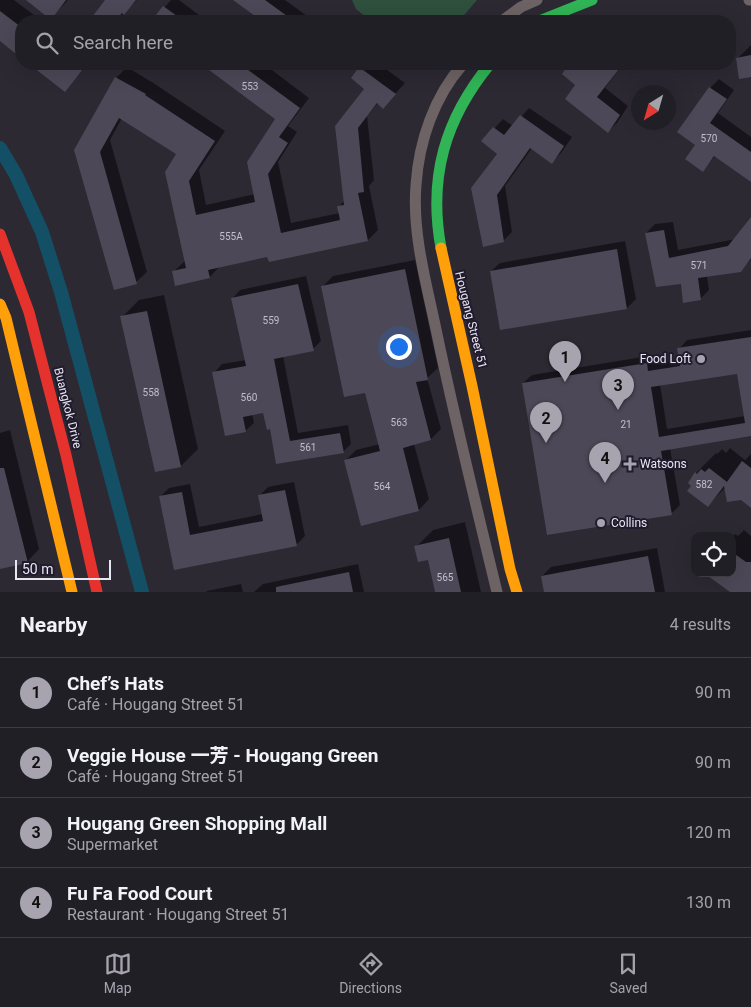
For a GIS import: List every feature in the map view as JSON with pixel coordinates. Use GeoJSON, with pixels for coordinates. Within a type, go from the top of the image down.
{"type":"FeatureCollection","features":[{"type":"Feature","properties":{"kind":"main road"},"geometry":{"type":"LineString","coordinates":[[553,15],[592,0]]}},
{"type":"Feature","properties":{"kind":"main road","name":"Hougang Street 51"},"geometry":{"type":"LineString","coordinates":[[485,70],[468,92],[447,136],[439,167],[437,197],[439,239],[467,358],[517,592]]}},
{"type":"Feature","properties":{"kind":"main road","name":"Buangkok Drive"},"geometry":{"type":"LineString","coordinates":[[0,234],[29,312],[66,455],[97,592]]}},
{"type":"Feature","properties":{"kind":"main road"},"geometry":{"type":"LineString","coordinates":[[0,304],[6,318],[72,592]]}},
{"type":"Feature","properties":{"kind":"street"},"geometry":{"type":"LineString","coordinates":[[510,15],[520,7],[537,0]]}},
{"type":"Feature","properties":{"kind":"street"},"geometry":{"type":"LineString","coordinates":[[459,70],[439,98],[426,131],[419,160],[416,186],[418,243],[443,362],[497,592]]}},
{"type":"Feature","properties":{"kind":"green space"},"geometry":{"type":"Polygon","coordinates":[[[352,0],[477,0],[464,15],[364,15],[356,9],[352,0]]]}},
{"type":"Feature","properties":{"kind":"building"},"geometry":{"type":"Polygon","coordinates":[[[26,0],[66,0],[55,15],[45,15],[26,0]]]}},
{"type":"Feature","properties":{"kind":"building"},"geometry":{"type":"Polygon","coordinates":[[[105,0],[136,0],[124,15],[122,13],[120,15],[94,15],[105,0]]]}},
{"type":"Feature","properties":{"kind":"building"},"geometry":{"type":"Polygon","coordinates":[[[233,0],[265,0],[286,15],[254,15],[233,0]]]}},
{"type":"Feature","properties":{"kind":"building"},"geometry":{"type":"Polygon","coordinates":[[[163,6],[176,15],[156,15],[163,6]]]}},
{"type":"Feature","properties":{"kind":"building"},"geometry":{"type":"Polygon","coordinates":[[[0,11],[15,22],[15,53],[0,41],[0,11]]]}},
{"type":"Feature","properties":{"kind":"building"},"geometry":{"type":"Polygon","coordinates":[[[751,55],[751,77],[739,79],[736,58],[751,55]]]}},
{"type":"Feature","properties":{"kind":"building"},"geometry":{"type":"Polygon","coordinates":[[[37,70],[82,70],[65,92],[37,70]]]}},
{"type":"Feature","properties":{"kind":"building"},"geometry":{"type":"Polygon","coordinates":[[[209,70],[248,70],[300,108],[279,137],[288,143],[268,174],[281,233],[340,220],[337,206],[344,205],[335,126],[364,89],[351,78],[357,70],[363,70],[396,94],[383,109],[377,103],[358,128],[364,192],[358,193],[368,241],[269,262],[267,257],[208,270],[210,278],[175,286],[172,271],[186,268],[165,172],[176,154],[119,118],[100,152],[137,284],[114,290],[74,150],[115,77],[146,94],[215,141],[189,181],[196,215],[255,202],[247,162],[275,119],[209,70]]]}},
{"type":"Feature","properties":{"kind":"building"},"geometry":{"type":"Polygon","coordinates":[[[565,70],[618,70],[597,97],[620,115],[608,133],[565,99],[575,85],[562,74],[565,70]]]}},
{"type":"Feature","properties":{"kind":"building"},"geometry":{"type":"Polygon","coordinates":[[[709,87],[727,99],[710,123],[751,152],[751,182],[714,156],[703,172],[685,159],[695,145],[677,132],[709,87]]]}},
{"type":"Feature","properties":{"kind":"building"},"geometry":{"type":"Polygon","coordinates":[[[520,115],[564,146],[552,164],[530,148],[497,195],[504,242],[483,247],[471,188],[497,154],[481,141],[493,127],[504,135],[520,115]]]}},
{"type":"Feature","properties":{"kind":"building"},"geometry":{"type":"Polygon","coordinates":[[[751,217],[751,258],[741,272],[698,278],[701,300],[683,303],[681,284],[656,287],[645,233],[664,230],[669,258],[728,246],[751,217]]]}},
{"type":"Feature","properties":{"kind":"building"},"geometry":{"type":"Polygon","coordinates":[[[617,249],[627,309],[500,330],[490,271],[617,249]]]}},
{"type":"Feature","properties":{"kind":"building"},"geometry":{"type":"Polygon","coordinates":[[[405,269],[428,380],[416,382],[431,440],[403,448],[419,511],[361,526],[344,460],[380,451],[365,393],[344,397],[321,286],[405,269]]]}},
{"type":"Feature","properties":{"kind":"building"},"geometry":{"type":"Polygon","coordinates":[[[298,284],[314,351],[274,359],[290,441],[340,433],[344,453],[276,464],[270,429],[267,430],[263,413],[243,417],[246,432],[225,436],[212,372],[246,366],[231,298],[298,284]]]}},
{"type":"Feature","properties":{"kind":"building"},"geometry":{"type":"Polygon","coordinates":[[[147,311],[181,467],[155,472],[120,316],[147,311]]]}},
{"type":"Feature","properties":{"kind":"building"},"geometry":{"type":"Polygon","coordinates":[[[751,337],[751,436],[661,451],[672,515],[547,535],[522,383],[647,363],[648,371],[680,366],[677,348],[751,337]],[[737,374],[651,387],[659,437],[745,423],[737,374]]]}},
{"type":"Feature","properties":{"kind":"building"},"geometry":{"type":"Polygon","coordinates":[[[742,461],[751,468],[751,508],[741,500],[727,502],[724,486],[742,461]]]}},
{"type":"Feature","properties":{"kind":"building"},"geometry":{"type":"Polygon","coordinates":[[[0,468],[4,468],[28,563],[0,569],[0,468]]]}},
{"type":"Feature","properties":{"kind":"building"},"geometry":{"type":"Polygon","coordinates":[[[709,468],[727,482],[708,507],[687,491],[691,486],[688,483],[695,472],[697,474],[701,469],[705,472],[709,468]]]}},
{"type":"Feature","properties":{"kind":"building"},"geometry":{"type":"Polygon","coordinates":[[[285,490],[297,546],[174,570],[159,496],[182,492],[190,535],[263,521],[258,495],[285,490]]]}},
{"type":"Feature","properties":{"kind":"building"},"geometry":{"type":"Polygon","coordinates":[[[449,538],[461,592],[435,592],[428,560],[418,562],[414,546],[449,538]]]}},
{"type":"Feature","properties":{"kind":"building"},"geometry":{"type":"Polygon","coordinates":[[[736,555],[746,562],[751,562],[751,592],[730,592],[709,577],[736,577],[736,555]]]}},
{"type":"Feature","properties":{"kind":"building"},"geometry":{"type":"Polygon","coordinates":[[[648,556],[655,592],[544,592],[541,576],[648,556]]]}},
{"type":"Feature","properties":{"kind":"building"},"geometry":{"type":"Polygon","coordinates":[[[349,572],[353,592],[276,592],[276,587],[349,572]]]}},
{"type":"Feature","properties":{"kind":"waterway"},"geometry":{"type":"LineString","coordinates":[[0,148],[16,175],[42,232],[61,292],[142,592]]}},
{"type":"Feature","properties":{"kind":"traffic: fast"},"geometry":{"type":"LineString","coordinates":[[554,15],[592,0]]}},
{"type":"Feature","properties":{"kind":"traffic: fast"},"geometry":{"type":"LineString","coordinates":[[441,248],[437,197],[439,173],[444,150],[451,128],[462,106],[485,70]]}},
{"type":"Feature","properties":{"kind":"traffic: slow"},"geometry":{"type":"LineString","coordinates":[[441,248],[510,569],[517,592]]}},
{"type":"Feature","properties":{"kind":"traffic: slow"},"geometry":{"type":"LineString","coordinates":[[0,304],[6,318],[72,592]]}},
{"type":"Feature","properties":{"kind":"traffic: jam"},"geometry":{"type":"LineString","coordinates":[[0,234],[29,312],[66,455],[97,592]]}},
{"type":"Feature","properties":{"kind":"place","name":"Food Loft"},"geometry":{"type":"Point","coordinates":[701,359]}},
{"type":"Feature","properties":{"kind":"place","name":"Chef’s Hats"},"geometry":{"type":"Point","coordinates":[565,382]}},
{"type":"Feature","properties":{"kind":"place","name":"Hougang Green Shopping Mall"},"geometry":{"type":"Point","coordinates":[618,410]}},
{"type":"Feature","properties":{"kind":"place","name":"Veggie House 一芳 - Hougang Green"},"geometry":{"type":"Point","coordinates":[546,443]}},
{"type":"Feature","properties":{"kind":"place","name":"Watsons"},"geometry":{"type":"Point","coordinates":[630,464]}},
{"type":"Feature","properties":{"kind":"place","name":"Fu Fa Food Court"},"geometry":{"type":"Point","coordinates":[605,483]}},
{"type":"Feature","properties":{"kind":"place","name":"Collins"},"geometry":{"type":"Point","coordinates":[601,523]}}]}
